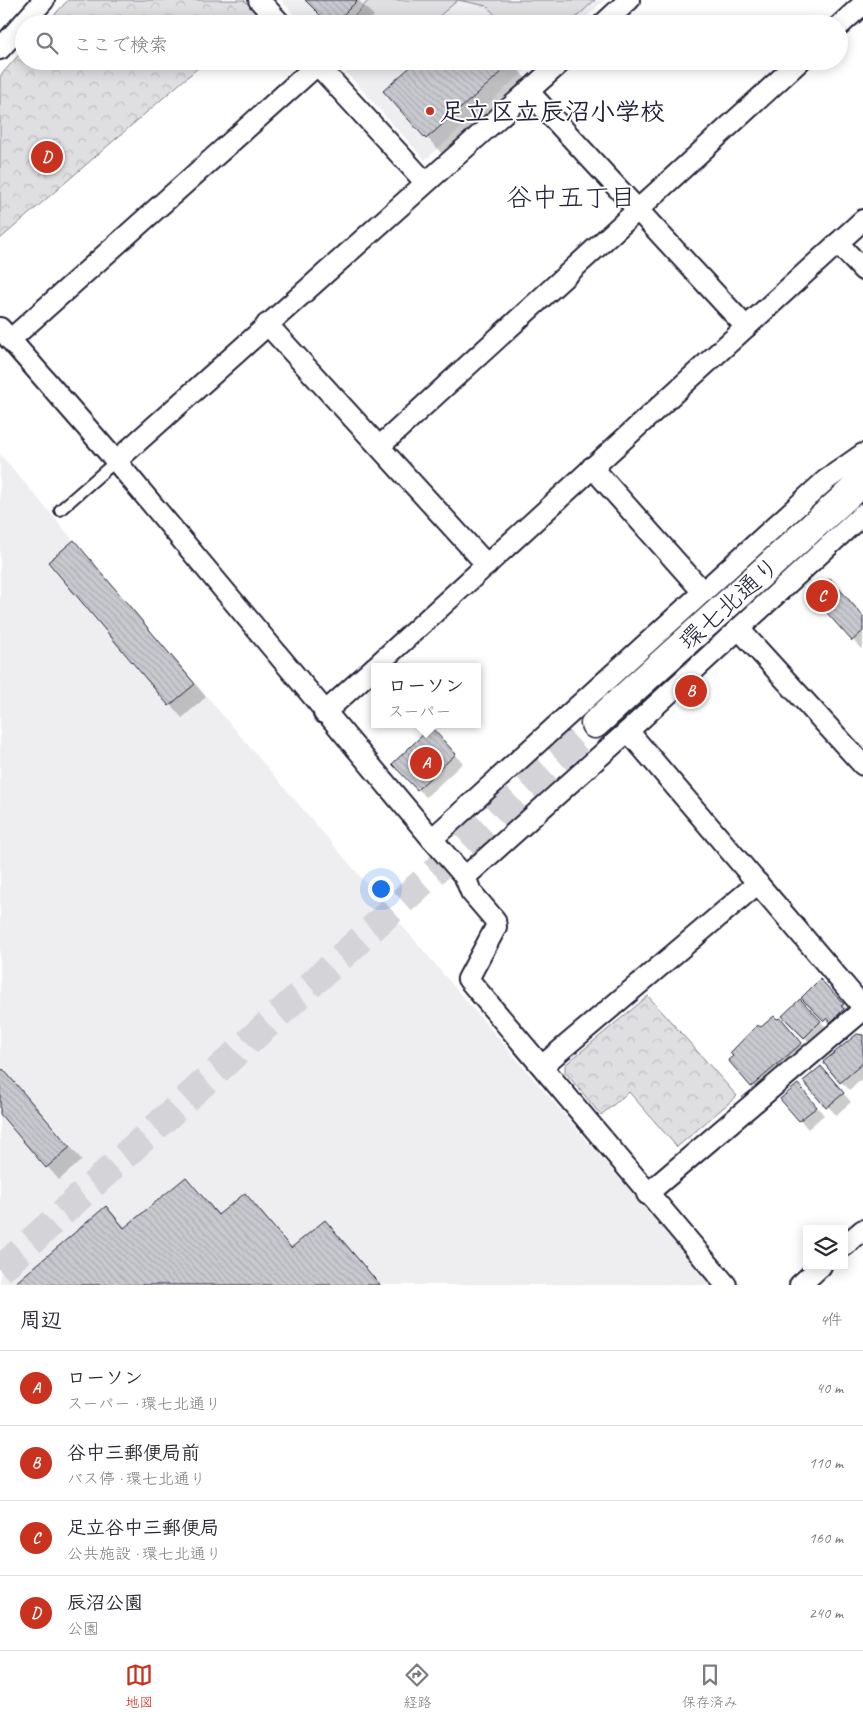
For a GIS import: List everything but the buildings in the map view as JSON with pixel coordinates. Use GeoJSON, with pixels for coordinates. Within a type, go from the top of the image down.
{"type":"FeatureCollection","features":[{"type":"Feature","properties":{"kind":"street"},"geometry":{"type":"LineString","coordinates":[[31,15],[44,0]]}},
{"type":"Feature","properties":{"kind":"street"},"geometry":{"type":"LineString","coordinates":[[260,0],[273,15]]}},
{"type":"Feature","properties":{"kind":"street"},"geometry":{"type":"LineString","coordinates":[[613,15],[629,0]]}},
{"type":"Feature","properties":{"kind":"street"},"geometry":{"type":"LineString","coordinates":[[848,18],[863,4]]}},
{"type":"Feature","properties":{"kind":"street"},"geometry":{"type":"LineString","coordinates":[[0,49],[15,32]]}},
{"type":"Feature","properties":{"kind":"street"},"geometry":{"type":"LineString","coordinates":[[308,70],[5,334],[116,461],[324,713],[465,876],[471,892],[495,920],[496,927],[468,979],[647,1194],[726,1285]]}},
{"type":"Feature","properties":{"kind":"street"},"geometry":{"type":"LineString","coordinates":[[322,70],[425,182]]}},
{"type":"Feature","properties":{"kind":"street"},"geometry":{"type":"LineString","coordinates":[[116,461],[552,70]]}},
{"type":"Feature","properties":{"kind":"street"},"geometry":{"type":"LineString","coordinates":[[380,446],[790,70]]}},
{"type":"Feature","properties":{"kind":"street"},"geometry":{"type":"LineString","coordinates":[[528,91],[746,327]]}},
{"type":"Feature","properties":{"kind":"street"},"geometry":{"type":"LineString","coordinates":[[379,663],[863,220]]}},
{"type":"Feature","properties":{"kind":"street"},"geometry":{"type":"LineString","coordinates":[[838,243],[863,270]]}},
{"type":"Feature","properties":{"kind":"street"},"geometry":{"type":"LineString","coordinates":[[268,324],[487,565]]}},
{"type":"Feature","properties":{"kind":"street"},"geometry":{"type":"LineString","coordinates":[[432,839],[826,480],[863,454]]}},
{"type":"Feature","properties":{"kind":"street"},"geometry":{"type":"LineString","coordinates":[[592,467],[703,592]]}},
{"type":"Feature","properties":{"kind":"street","name":"環七北通り"},"geometry":{"type":"LineString","coordinates":[[595,724],[863,481]]}},
{"type":"Feature","properties":{"kind":"street"},"geometry":{"type":"LineString","coordinates":[[465,876],[628,731],[863,514]]}},
{"type":"Feature","properties":{"kind":"street"},"geometry":{"type":"LineString","coordinates":[[739,629],[862,763]]}},
{"type":"Feature","properties":{"kind":"street"},"geometry":{"type":"LineString","coordinates":[[324,713],[371,671]]}},
{"type":"Feature","properties":{"kind":"street"},"geometry":{"type":"LineString","coordinates":[[628,731],[863,1008],[647,1194]]}},
{"type":"Feature","properties":{"kind":"street"},"geometry":{"type":"LineString","coordinates":[[542,1066],[758,883]]}},
{"type":"Feature","properties":{"kind":"street"},"geometry":{"type":"LineString","coordinates":[[848,1243],[863,1230]]}},
{"type":"Feature","properties":{"kind":"street"},"geometry":{"type":"LineString","coordinates":[[800,1285],[817,1270]]}},
{"type":"Feature","properties":{"kind":"lane"},"geometry":{"type":"LineString","coordinates":[[60,510],[116,461]]}},
{"type":"Feature","properties":{"kind":"shaded area","name":"足立区立辰沼小学校"},"geometry":{"type":"Polygon","coordinates":[[[281,0],[605,0],[588,15],[294,15],[281,0]]]}},
{"type":"Feature","properties":{"kind":"shaded area","name":"足立区立辰沼小学校"},"geometry":{"type":"Polygon","coordinates":[[[344,70],[526,70],[425,160],[344,70]]]}},
{"type":"Feature","properties":{"kind":"shaded area"},"geometry":{"type":"Polygon","coordinates":[[[0,454],[451,983],[711,1285],[0,1285],[0,454]]]}},
{"type":"Feature","properties":{"kind":"green space"},"geometry":{"type":"Polygon","coordinates":[[[68,0],[244,0],[258,15],[54,15],[68,0]]]}},
{"type":"Feature","properties":{"kind":"green space"},"geometry":{"type":"Polygon","coordinates":[[[369,0],[458,0],[440,15],[355,15],[369,0]]]}},
{"type":"Feature","properties":{"kind":"green space"},"geometry":{"type":"Polygon","coordinates":[[[458,0],[595,0],[579,15],[495,15],[487,6],[458,0]]]}},
{"type":"Feature","properties":{"kind":"green space"},"geometry":{"type":"Polygon","coordinates":[[[15,59],[15,70],[196,70],[0,239],[0,76],[15,59]]]}},
{"type":"Feature","properties":{"kind":"green space"},"geometry":{"type":"Polygon","coordinates":[[[648,996],[737,1096],[677,1147],[629,1092],[601,1115],[565,1072],[565,1065],[648,996]]]}},
{"type":"Feature","properties":{"kind":"tunnel"},"geometry":{"type":"LineString","coordinates":[[0,1270],[595,724]]}},
{"type":"Feature","properties":{"kind":"place","name":"足立区立辰沼小学校"},"geometry":{"type":"Point","coordinates":[430,111]}},
{"type":"Feature","properties":{"kind":"place","name":"辰沼公園"},"geometry":{"type":"Point","coordinates":[47,157]}},
{"type":"Feature","properties":{"kind":"place","name":"足立谷中三郵便局"},"geometry":{"type":"Point","coordinates":[822,596]}},
{"type":"Feature","properties":{"kind":"place","name":"谷中三郵便局前"},"geometry":{"type":"Point","coordinates":[691,691]}},
{"type":"Feature","properties":{"kind":"place","name":"ローソン"},"geometry":{"type":"Point","coordinates":[426,763]}},
{"type":"Feature","properties":{"kind":"district","name":"谷中五丁目"},"geometry":{"type":"Point","coordinates":[571,197]}}]}
